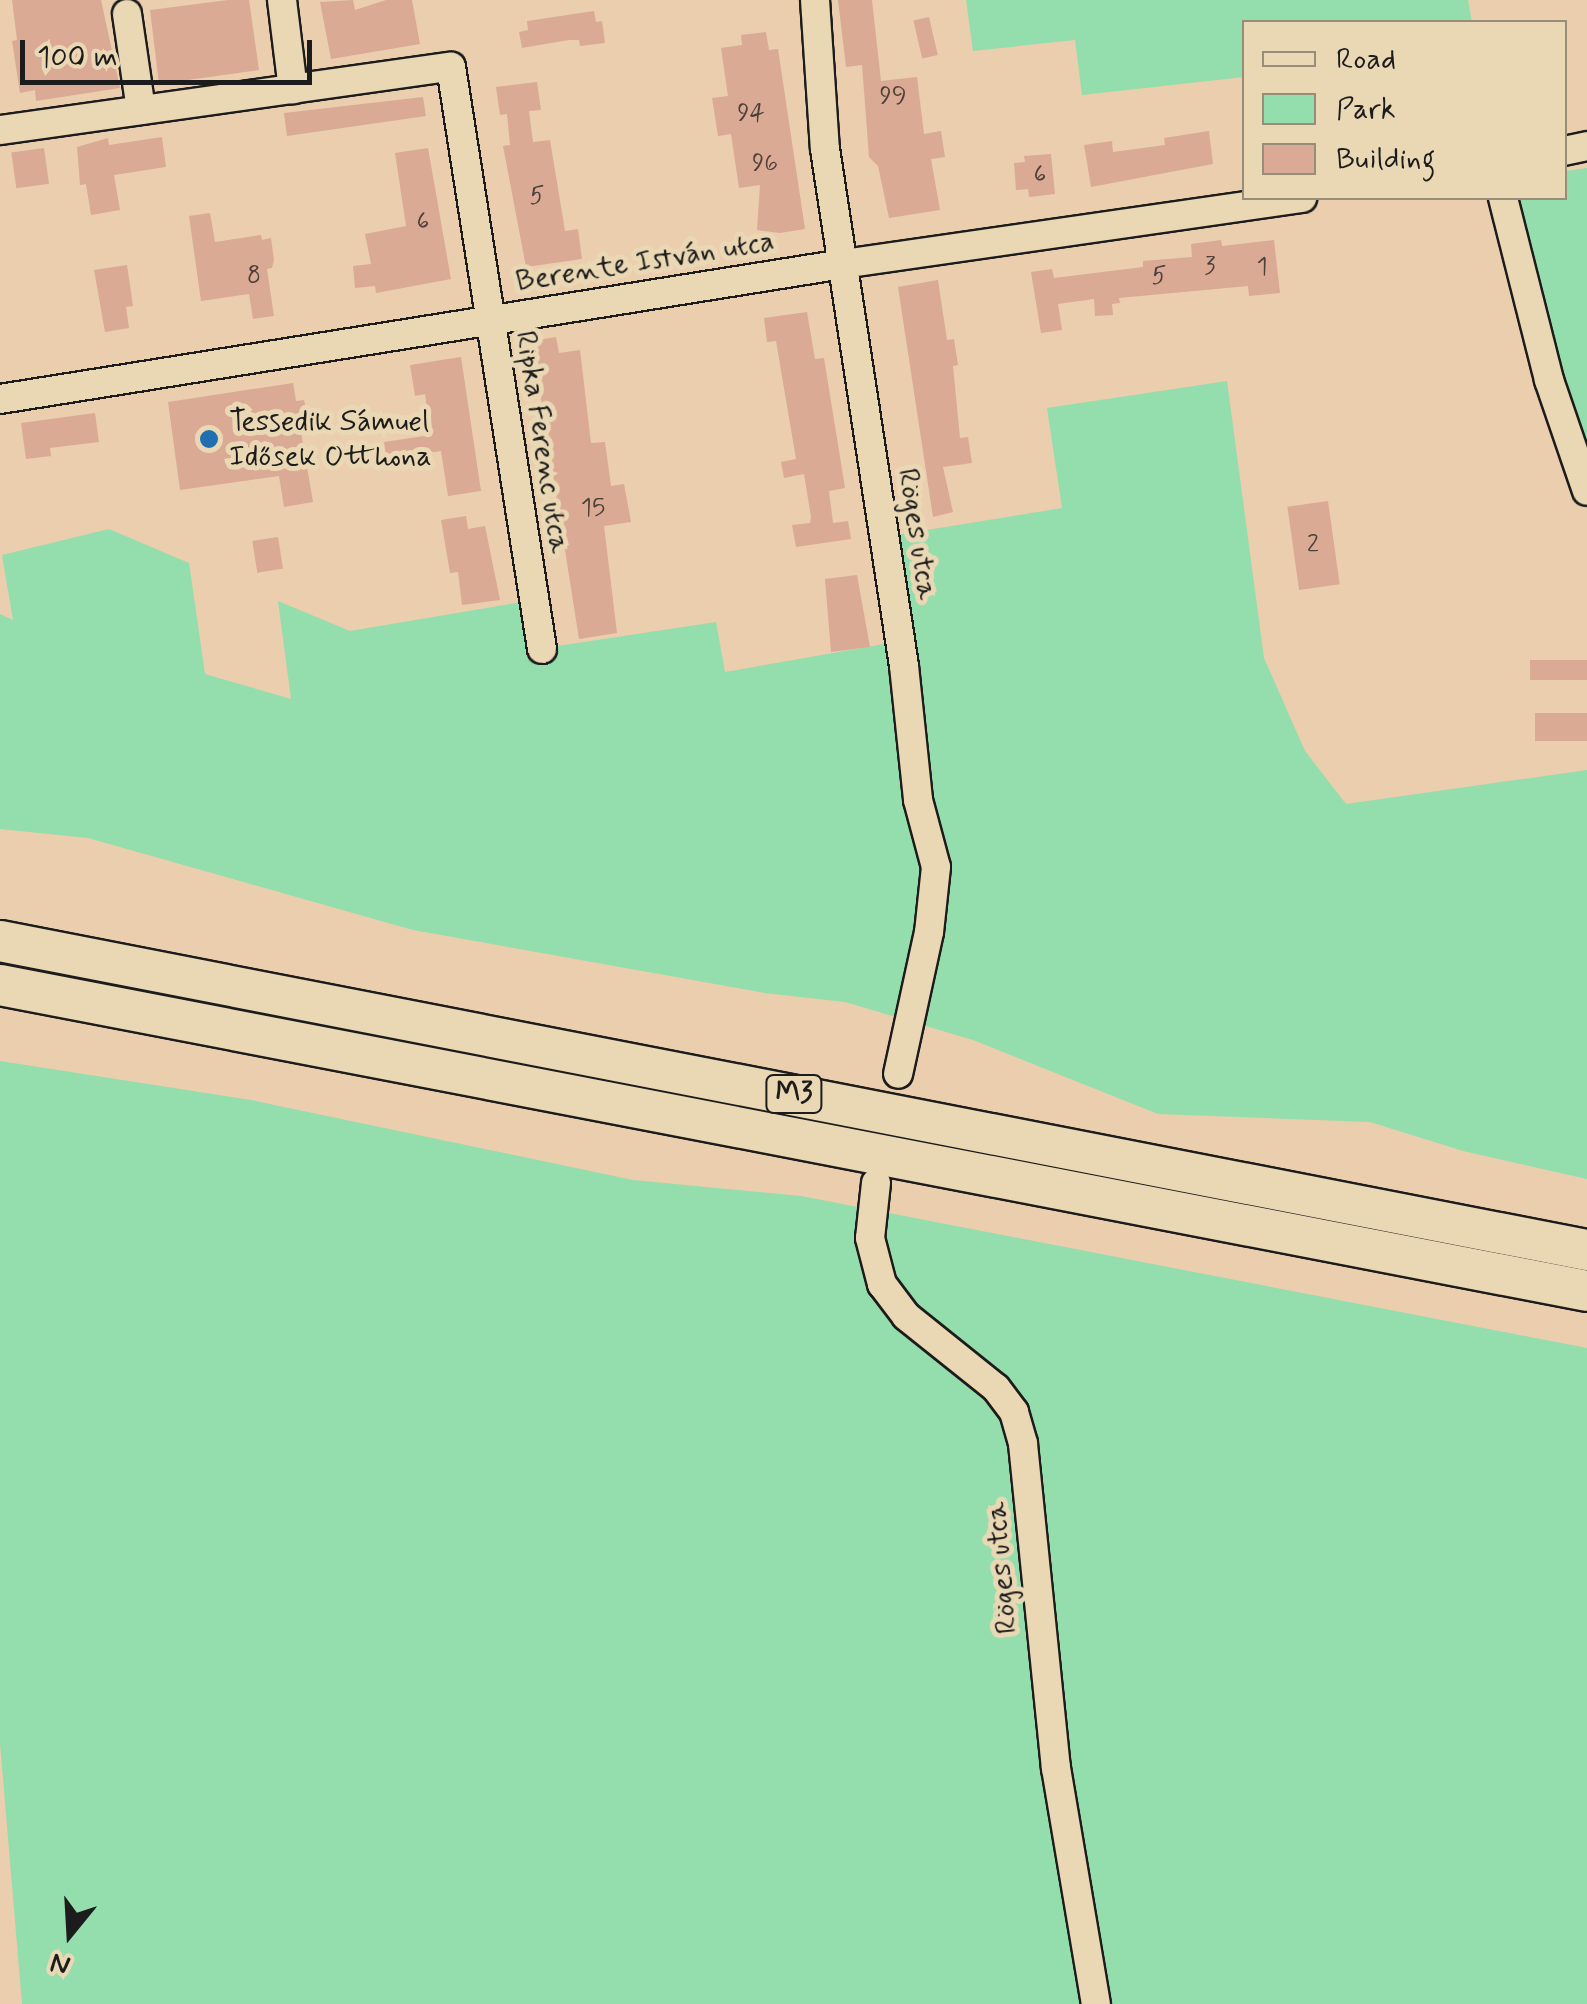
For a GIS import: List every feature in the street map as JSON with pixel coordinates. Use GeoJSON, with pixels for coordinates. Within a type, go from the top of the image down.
{"type":"FeatureCollection","features":[{"type":"Feature","properties":{"kind":"highway","name":"M3"},"geometry":{"type":"LineString","coordinates":[[0,941],[1587,1250]]}},
{"type":"Feature","properties":{"kind":"highway","name":"M3"},"geometry":{"type":"LineString","coordinates":[[0,986],[1587,1291]]}},
{"type":"Feature","properties":{"kind":"street"},"geometry":{"type":"LineString","coordinates":[[0,130],[294,89],[282,0]]}},
{"type":"Feature","properties":{"kind":"street","name":"Röges utca"},"geometry":{"type":"LineString","coordinates":[[815,0],[825,149],[904,666],[918,800],[936,868],[929,932],[898,1074]]}},
{"type":"Feature","properties":{"kind":"street"},"geometry":{"type":"LineString","coordinates":[[127,14],[140,110]]}},
{"type":"Feature","properties":{"kind":"street","name":"Ripka Ferenc utca"},"geometry":{"type":"LineString","coordinates":[[294,89],[451,67],[542,649]]}},
{"type":"Feature","properties":{"kind":"street","name":"Berente István utca"},"geometry":{"type":"LineString","coordinates":[[0,399],[843,264],[1288,200]]}},
{"type":"Feature","properties":{"kind":"street"},"geometry":{"type":"LineString","coordinates":[[1504,200],[1549,380],[1587,490]]}},
{"type":"Feature","properties":{"kind":"street","name":"Röges utca"},"geometry":{"type":"LineString","coordinates":[[876,1183],[870,1238],[882,1284],[906,1316],[1005,1398],[1023,1444],[1056,1768],[1096,2004]]}},
{"type":"Feature","properties":{"kind":"green space"},"geometry":{"type":"Polygon","coordinates":[[[966,0],[1468,0],[1472,20],[1242,20],[1242,77],[1082,95],[1075,40],[973,51],[966,0]]]}},
{"type":"Feature","properties":{"kind":"green space"},"geometry":{"type":"Polygon","coordinates":[[[1587,168],[1587,461],[1522,240],[1517,200],[1567,200],[1567,171],[1587,168]]]}},
{"type":"Feature","properties":{"kind":"green space"},"geometry":{"type":"Polygon","coordinates":[[[1227,381],[1264,658],[1305,751],[1346,804],[1587,770],[1587,1179],[1463,1151],[1370,1122],[1158,1114],[973,1040],[845,1002],[765,993],[413,930],[88,838],[0,829],[0,614],[13,620],[2,555],[109,529],[189,563],[205,674],[291,699],[278,601],[350,631],[522,602],[531,650],[716,622],[725,672],[907,640],[896,535],[1062,508],[1047,408],[1227,381]]]}},
{"type":"Feature","properties":{"kind":"green space"},"geometry":{"type":"Polygon","coordinates":[[[0,1061],[251,1100],[633,1180],[801,1196],[1587,1348],[1587,2004],[22,2004],[0,1743],[0,1061]]]}},
{"type":"Feature","properties":{"kind":"building"},"geometry":{"type":"Polygon","coordinates":[[[12,0],[101,0],[120,88],[36,101],[35,90],[20,93],[12,41],[17,40],[12,0]]]}},
{"type":"Feature","properties":{"kind":"building"},"geometry":{"type":"Polygon","coordinates":[[[249,0],[259,70],[159,84],[150,10],[249,0]]]}},
{"type":"Feature","properties":{"kind":"building"},"geometry":{"type":"Polygon","coordinates":[[[353,0],[355,10],[386,0],[412,0],[420,44],[331,59],[320,2],[353,0]]]}},
{"type":"Feature","properties":{"kind":"building"},"geometry":{"type":"Polygon","coordinates":[[[838,0],[872,0],[881,81],[917,77],[924,134],[941,131],[945,157],[931,159],[940,210],[889,218],[878,166],[869,157],[862,65],[846,67],[838,0]]]}},
{"type":"Feature","properties":{"kind":"building"},"geometry":{"type":"Polygon","coordinates":[[[594,11],[596,22],[602,21],[605,43],[580,46],[579,40],[569,40],[522,48],[519,32],[528,30],[527,21],[594,11]]]}},
{"type":"Feature","properties":{"kind":"building"},"geometry":{"type":"Polygon","coordinates":[[[929,17],[938,55],[922,59],[913,21],[929,17]]]}},
{"type":"Feature","properties":{"kind":"building"},"geometry":{"type":"Polygon","coordinates":[[[766,32],[769,50],[778,49],[805,229],[780,233],[757,230],[760,185],[739,188],[731,134],[718,136],[712,98],[728,96],[721,48],[742,45],[741,35],[766,32]]]}},
{"type":"Feature","properties":{"kind":"building"},"geometry":{"type":"Polygon","coordinates":[[[537,82],[541,110],[529,111],[533,142],[550,140],[565,231],[578,229],[582,259],[526,267],[503,146],[510,145],[507,114],[500,115],[496,87],[537,82]]]}},
{"type":"Feature","properties":{"kind":"building"},"geometry":{"type":"Polygon","coordinates":[[[423,97],[426,116],[287,136],[284,113],[423,97]]]}},
{"type":"Feature","properties":{"kind":"building"},"geometry":{"type":"Polygon","coordinates":[[[1209,131],[1213,164],[1091,187],[1084,145],[1112,141],[1113,152],[1165,145],[1164,138],[1209,131]]]}},
{"type":"Feature","properties":{"kind":"building"},"geometry":{"type":"Polygon","coordinates":[[[162,137],[166,167],[114,175],[120,210],[91,215],[86,184],[80,185],[77,147],[108,138],[109,145],[162,137]]]}},
{"type":"Feature","properties":{"kind":"building"},"geometry":{"type":"Polygon","coordinates":[[[44,148],[49,184],[16,188],[11,153],[44,148]]]}},
{"type":"Feature","properties":{"kind":"building"},"geometry":{"type":"Polygon","coordinates":[[[428,148],[451,279],[376,293],[375,286],[355,288],[353,266],[371,264],[365,234],[406,226],[395,153],[428,148]]]}},
{"type":"Feature","properties":{"kind":"building"},"geometry":{"type":"Polygon","coordinates":[[[1051,154],[1055,194],[1029,197],[1028,189],[1016,190],[1014,163],[1025,162],[1024,156],[1051,154]]]}},
{"type":"Feature","properties":{"kind":"building"},"geometry":{"type":"Polygon","coordinates":[[[210,213],[215,242],[261,235],[262,240],[271,238],[274,260],[272,268],[267,269],[274,316],[253,319],[249,294],[201,301],[189,216],[210,213]]]}},
{"type":"Feature","properties":{"kind":"building"},"geometry":{"type":"Polygon","coordinates":[[[1221,240],[1222,246],[1274,240],[1280,293],[1249,296],[1248,286],[1119,298],[1120,303],[1112,304],[1113,315],[1095,316],[1094,299],[1058,304],[1062,330],[1041,333],[1031,272],[1052,269],[1054,278],[1143,267],[1143,261],[1192,257],[1191,244],[1221,240]]]}},
{"type":"Feature","properties":{"kind":"building"},"geometry":{"type":"Polygon","coordinates":[[[127,265],[133,306],[126,307],[129,328],[105,332],[94,270],[127,265]]]}},
{"type":"Feature","properties":{"kind":"building"},"geometry":{"type":"Polygon","coordinates":[[[938,280],[947,340],[954,339],[958,365],[953,366],[960,438],[968,437],[972,463],[943,467],[953,512],[933,517],[898,287],[938,280]]]}},
{"type":"Feature","properties":{"kind":"building"},"geometry":{"type":"Polygon","coordinates":[[[807,312],[815,359],[824,358],[845,488],[829,491],[833,523],[848,521],[851,539],[796,547],[792,525],[810,523],[811,517],[804,474],[784,478],[781,462],[796,459],[776,341],[767,342],[764,318],[807,312]]]}},
{"type":"Feature","properties":{"kind":"building"},"geometry":{"type":"Polygon","coordinates":[[[556,337],[559,353],[580,350],[591,443],[605,442],[611,486],[624,484],[631,522],[604,526],[617,633],[579,639],[532,341],[556,337]]]}},
{"type":"Feature","properties":{"kind":"building"},"geometry":{"type":"Polygon","coordinates":[[[461,357],[481,491],[448,496],[441,451],[387,460],[384,442],[431,435],[425,394],[415,396],[410,365],[461,357]]]}},
{"type":"Feature","properties":{"kind":"building"},"geometry":{"type":"Polygon","coordinates":[[[293,383],[296,401],[304,400],[308,420],[299,421],[313,502],[284,507],[279,476],[180,490],[168,402],[293,383]]]}},
{"type":"Feature","properties":{"kind":"building"},"geometry":{"type":"Polygon","coordinates":[[[95,413],[99,442],[50,448],[51,456],[26,459],[21,423],[95,413]]]}},
{"type":"Feature","properties":{"kind":"building"},"geometry":{"type":"Polygon","coordinates":[[[1328,501],[1340,584],[1299,590],[1287,507],[1328,501]]]}},
{"type":"Feature","properties":{"kind":"building"},"geometry":{"type":"Polygon","coordinates":[[[466,516],[468,529],[485,526],[500,600],[462,605],[458,572],[450,573],[441,520],[466,516]]]}},
{"type":"Feature","properties":{"kind":"building"},"geometry":{"type":"Polygon","coordinates":[[[278,537],[283,569],[257,573],[252,541],[278,537]]]}},
{"type":"Feature","properties":{"kind":"building"},"geometry":{"type":"Polygon","coordinates":[[[857,575],[870,647],[831,652],[825,579],[857,575]]]}},
{"type":"Feature","properties":{"kind":"building"},"geometry":{"type":"Polygon","coordinates":[[[1530,660],[1587,660],[1587,680],[1530,680],[1530,660]]]}},
{"type":"Feature","properties":{"kind":"building"},"geometry":{"type":"Polygon","coordinates":[[[1535,713],[1587,713],[1587,741],[1535,741],[1535,713]]]}},
{"type":"Feature","properties":{"kind":"place","name":"Tessedik Sámuel Idősek Otthona"},"geometry":{"type":"Point","coordinates":[209,439]}}]}
